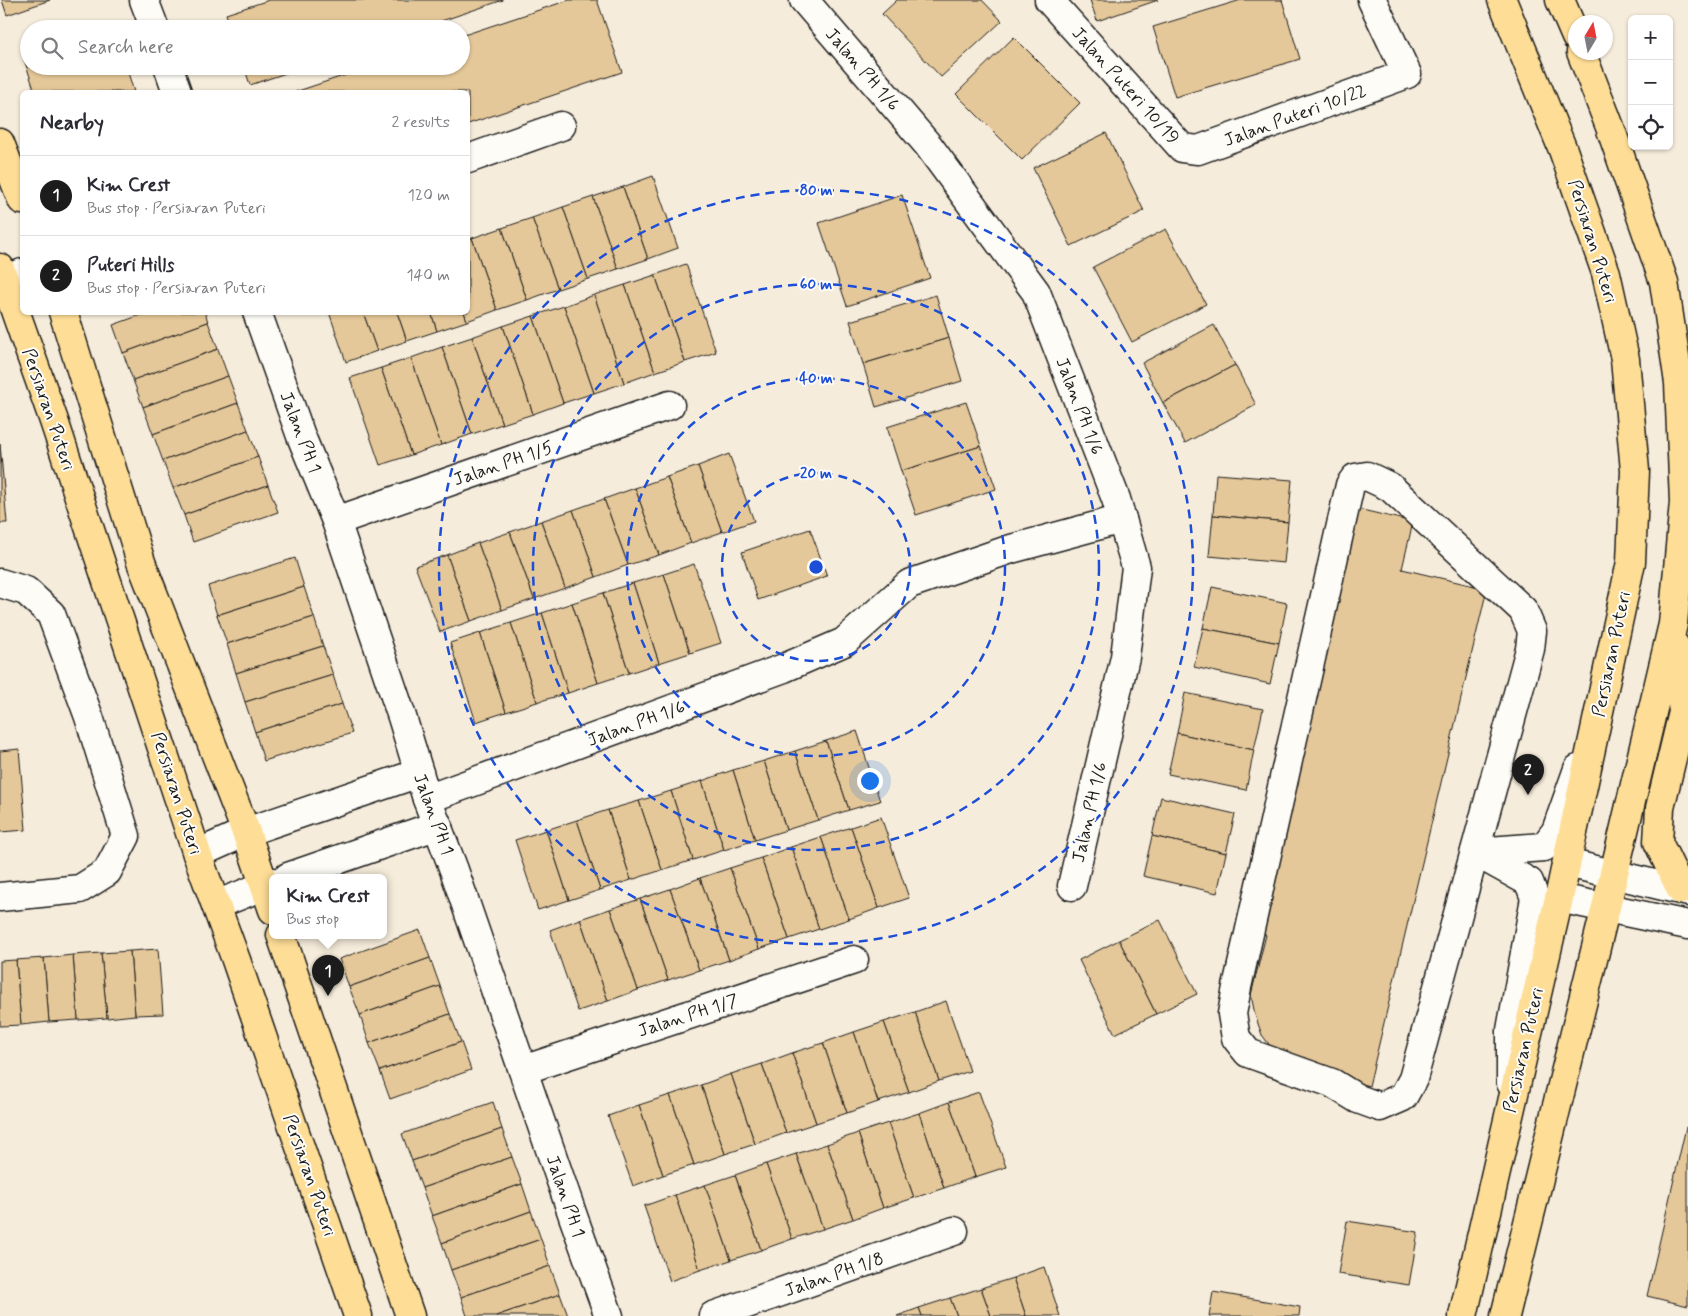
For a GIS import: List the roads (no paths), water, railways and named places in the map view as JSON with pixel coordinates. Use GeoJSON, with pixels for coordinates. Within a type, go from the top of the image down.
{"type":"FeatureCollection","features":[{"type":"Feature","properties":{"kind":"main road","name":"Persiaran Puteri"},"geometry":{"type":"LineString","coordinates":[[1463,1316],[1567,863],[1631,562],[1636,471],[1625,359],[1606,273],[1563,150],[1502,0]]}},
{"type":"Feature","properties":{"kind":"main road"},"geometry":{"type":"LineString","coordinates":[[1560,0],[1568,18]]}},
{"type":"Feature","properties":{"kind":"main road"},"geometry":{"type":"LineString","coordinates":[[1505,1316],[1615,874],[1673,624],[1684,502],[1679,383],[1664,282],[1610,127],[1584,60]]}},
{"type":"Feature","properties":{"kind":"main road"},"geometry":{"type":"LineString","coordinates":[[0,142],[20,195]]}},
{"type":"Feature","properties":{"kind":"main road","name":"Persiaran Puteri"},"geometry":{"type":"LineString","coordinates":[[7,276],[197,854],[358,1316]]}},
{"type":"Feature","properties":{"kind":"main road"},"geometry":{"type":"LineString","coordinates":[[64,315],[141,562],[246,832],[269,877]]}},
{"type":"Feature","properties":{"kind":"main road"},"geometry":{"type":"LineString","coordinates":[[1673,624],[1683,712],[1660,808],[1658,842],[1684,891]]}},
{"type":"Feature","properties":{"kind":"main road"},"geometry":{"type":"LineString","coordinates":[[282,939],[410,1316]]}},
{"type":"Feature","properties":{"kind":"street"},"geometry":{"type":"LineString","coordinates":[[144,0],[152,20]]}},
{"type":"Feature","properties":{"kind":"street","name":"Jalan PH 1/6"},"geometry":{"type":"LineString","coordinates":[[804,0],[928,145],[1036,292],[1116,499],[1136,567],[1125,657],[1072,886]]}},
{"type":"Feature","properties":{"kind":"street","name":"Jalan Puteri 10/19"},"geometry":{"type":"LineString","coordinates":[[1049,0],[1182,148]]}},
{"type":"Feature","properties":{"kind":"street","name":"Jalan Puteri 10/22"},"geometry":{"type":"LineString","coordinates":[[1182,148],[1198,150],[1407,74],[1372,0]]}},
{"type":"Feature","properties":{"kind":"street"},"geometry":{"type":"LineString","coordinates":[[171,75],[176,90]]}},
{"type":"Feature","properties":{"kind":"street"},"geometry":{"type":"LineString","coordinates":[[470,158],[561,126]]}},
{"type":"Feature","properties":{"kind":"street","name":"Jalan PH 1"},"geometry":{"type":"LineString","coordinates":[[258,315],[301,436],[336,521],[402,717],[427,799],[438,825],[609,1316]]}},
{"type":"Feature","properties":{"kind":"street","name":"Jalan PH 1/5"},"geometry":{"type":"LineString","coordinates":[[336,521],[670,405]]}},
{"type":"Feature","properties":{"kind":"street"},"geometry":{"type":"LineString","coordinates":[[1367,476],[1390,486],[1523,610],[1532,631],[1530,649],[1475,852],[1413,1079],[1403,1097],[1380,1107],[1358,1099],[1332,1083],[1248,1053],[1236,1038],[1232,1014],[1237,987],[1350,485],[1355,478],[1367,476]]}},
{"type":"Feature","properties":{"kind":"street","name":"Jalan PH 1/6"},"geometry":{"type":"LineString","coordinates":[[427,799],[784,668],[844,642],[909,584],[1011,549],[1122,519]]}},
{"type":"Feature","properties":{"kind":"street"},"geometry":{"type":"LineString","coordinates":[[0,583],[26,591],[51,614],[89,717],[126,836],[107,872],[80,889],[0,897]]}},
{"type":"Feature","properties":{"kind":"street"},"geometry":{"type":"LineString","coordinates":[[1475,852],[1544,847],[1556,831],[1601,704]]}},
{"type":"Feature","properties":{"kind":"street"},"geometry":{"type":"LineString","coordinates":[[197,854],[246,832],[419,773]]}},
{"type":"Feature","properties":{"kind":"street"},"geometry":{"type":"LineString","coordinates":[[313,874],[438,825]]}},
{"type":"Feature","properties":{"kind":"street"},"geometry":{"type":"LineString","coordinates":[[1475,852],[1530,882],[1535,898],[1511,1030],[1510,1105]]}},
{"type":"Feature","properties":{"kind":"street"},"geometry":{"type":"LineString","coordinates":[[1567,863],[1684,891]]}},
{"type":"Feature","properties":{"kind":"street"},"geometry":{"type":"LineString","coordinates":[[216,905],[269,891]]}},
{"type":"Feature","properties":{"kind":"street"},"geometry":{"type":"LineString","coordinates":[[1559,898],[1688,925]]}},
{"type":"Feature","properties":{"kind":"street","name":"Jalan PH 1/7"},"geometry":{"type":"LineString","coordinates":[[523,1070],[854,960]]}},
{"type":"Feature","properties":{"kind":"street","name":"Jalan PH 1/8"},"geometry":{"type":"LineString","coordinates":[[713,1316],[954,1231]]}},
{"type":"Feature","properties":{"kind":"place","name":"Puteri Hills"},"geometry":{"type":"Point","coordinates":[1528,795]}},
{"type":"Feature","properties":{"kind":"place","name":"Kim Crest"},"geometry":{"type":"Point","coordinates":[328,996]}}]}
